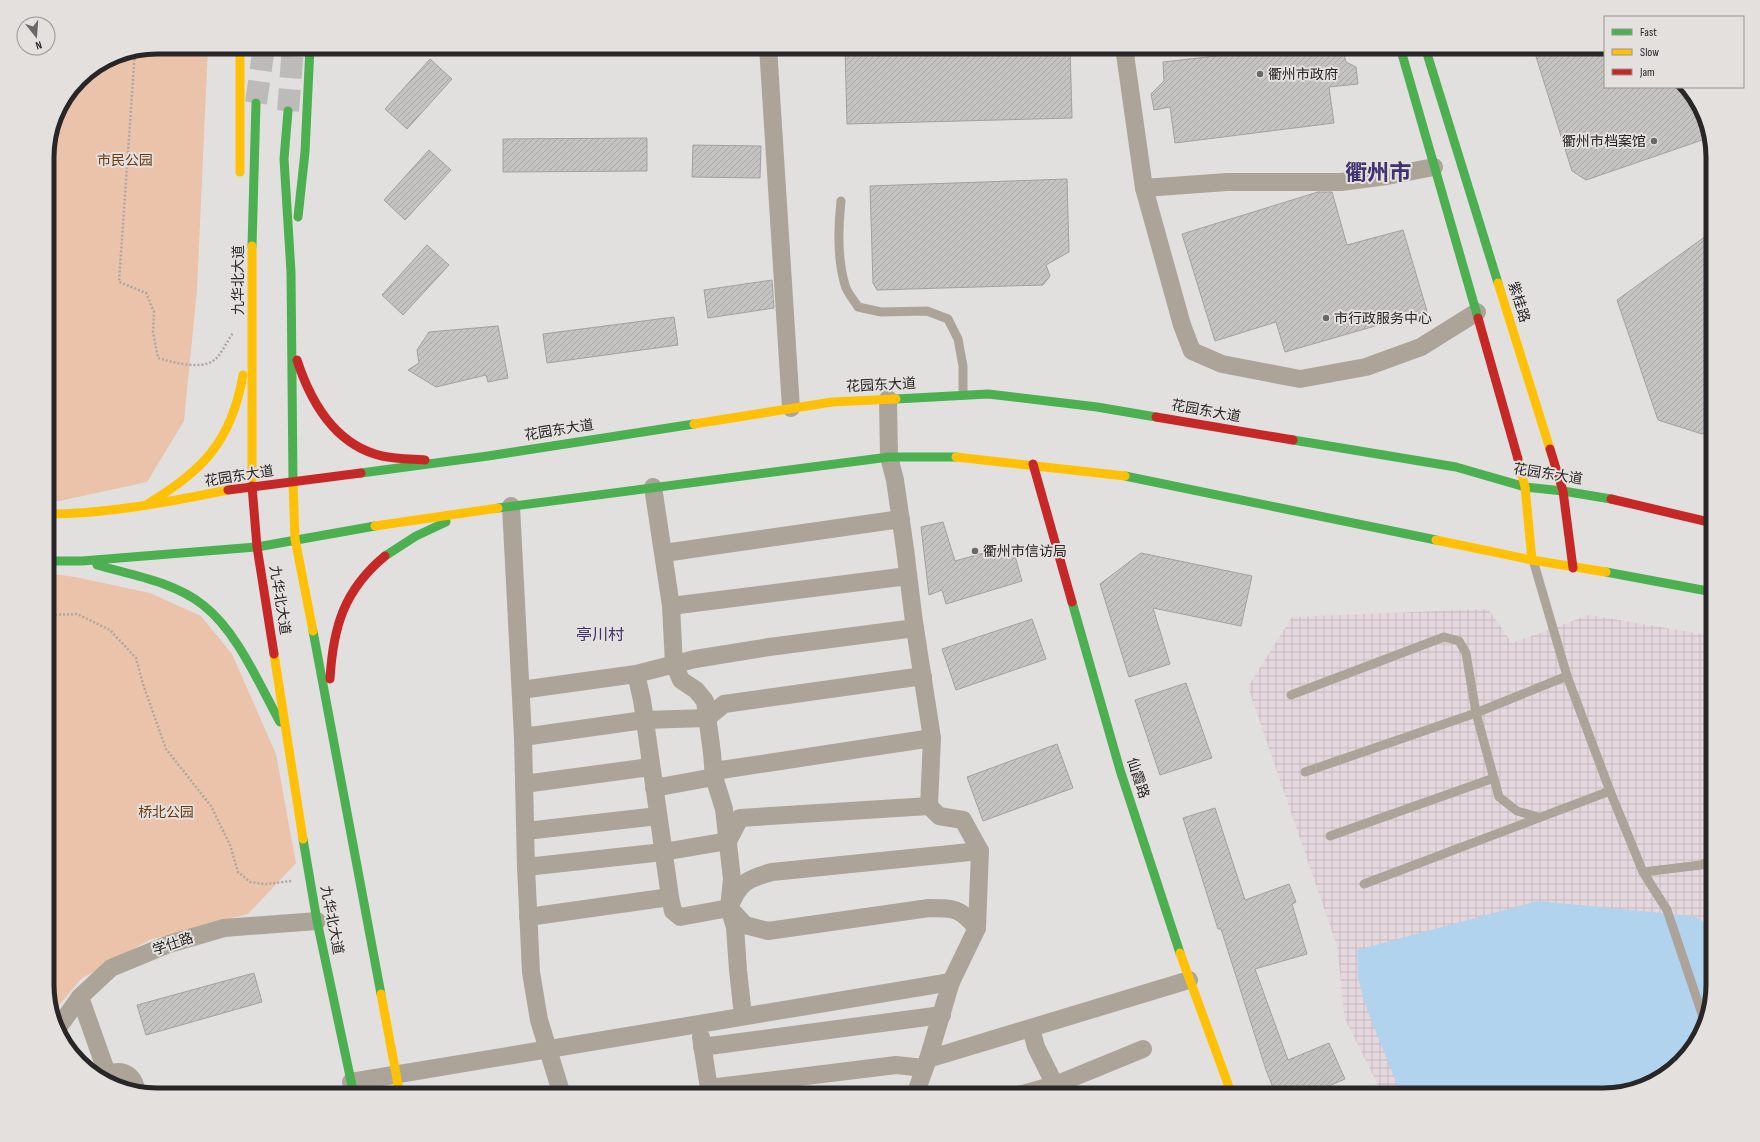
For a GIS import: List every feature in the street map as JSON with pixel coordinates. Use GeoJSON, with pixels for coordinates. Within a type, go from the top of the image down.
{"type":"FeatureCollection","features":[{"type":"Feature","properties":{"kind":"main road"},"geometry":{"type":"LineString","coordinates":[[240,54],[241,181]]}},
{"type":"Feature","properties":{"kind":"main road"},"geometry":{"type":"LineString","coordinates":[[291,272],[305,152],[310,54]]}},
{"type":"Feature","properties":{"kind":"main road"},"geometry":{"type":"LineString","coordinates":[[1402,54],[1525,487],[1532,560]]}},
{"type":"Feature","properties":{"kind":"main road","name":"紫桂路"},"geometry":{"type":"LineString","coordinates":[[1427,54],[1563,491],[1573,568]]}},
{"type":"Feature","properties":{"kind":"main road","name":"九华北大道"},"geometry":{"type":"LineString","coordinates":[[256,103],[251,275],[252,486],[257,547],[317,922],[352,1088]]}},
{"type":"Feature","properties":{"kind":"main road","name":"九华北大道"},"geometry":{"type":"LineString","coordinates":[[288,111],[284,159],[291,272],[295,539],[328,704],[338,773],[398,1088]]}},
{"type":"Feature","properties":{"kind":"main road"},"geometry":{"type":"LineString","coordinates":[[244,204],[251,275]]}},
{"type":"Feature","properties":{"kind":"main road"},"geometry":{"type":"LineString","coordinates":[[144,506],[175,488],[194,472],[217,444],[241,394],[252,305]]}},
{"type":"Feature","properties":{"kind":"main road"},"geometry":{"type":"LineString","coordinates":[[291,339],[300,370],[310,394],[336,433],[353,446],[381,456],[438,461]]}},
{"type":"Feature","properties":{"kind":"main road","name":"花园东大道"},"geometry":{"type":"LineString","coordinates":[[54,514],[72,514],[144,506],[252,486],[293,482],[438,461],[488,456],[832,402],[988,394],[1097,407],[1456,468],[1525,487],[1563,491],[1626,502],[1706,521]]}},
{"type":"Feature","properties":{"kind":"main road"},"geometry":{"type":"LineString","coordinates":[[54,561],[82,561],[257,547],[295,539],[472,511],[653,487],[889,457],[964,457],[1033,464],[1140,478],[1532,560],[1573,568],[1643,578],[1706,591]]}},
{"type":"Feature","properties":{"kind":"main road","name":"仙霞路"},"geometry":{"type":"LineString","coordinates":[[1033,464],[1120,770],[1189,980],[1229,1088]]}},
{"type":"Feature","properties":{"kind":"main road"},"geometry":{"type":"LineString","coordinates":[[328,704],[331,656],[338,624],[344,604],[359,581],[377,563],[396,549],[434,527],[472,511]]}},
{"type":"Feature","properties":{"kind":"main road"},"geometry":{"type":"LineString","coordinates":[[82,561],[177,589],[203,604],[221,621],[286,733]]}},
{"type":"Feature","properties":{"kind":"street"},"geometry":{"type":"LineString","coordinates":[[768,54],[791,408]]}},
{"type":"Feature","properties":{"kind":"street"},"geometry":{"type":"LineString","coordinates":[[1125,54],[1144,188],[1182,325],[1192,351],[1222,364],[1300,379],[1366,366],[1421,347],[1476,312]]}},
{"type":"Feature","properties":{"kind":"street"},"geometry":{"type":"LineString","coordinates":[[1144,188],[1227,182],[1341,182],[1387,176],[1434,167]]}},
{"type":"Feature","properties":{"kind":"street"},"geometry":{"type":"LineString","coordinates":[[888,399],[889,457],[895,480],[901,519],[915,628],[932,738],[929,806],[939,816],[963,820],[980,851],[977,928],[951,982],[942,1015],[917,1088]]}},
{"type":"Feature","properties":{"kind":"street"},"geometry":{"type":"LineString","coordinates":[[653,487],[672,606],[674,664],[681,680],[696,690],[705,701],[714,777],[724,809],[732,879],[729,908],[735,927],[738,970],[744,1016]]}},
{"type":"Feature","properties":{"kind":"street"},"geometry":{"type":"LineString","coordinates":[[511,506],[514,593],[521,690],[526,867],[531,972],[538,1013],[560,1088]]}},
{"type":"Feature","properties":{"kind":"street"},"geometry":{"type":"LineString","coordinates":[[664,553],[901,519]]}},
{"type":"Feature","properties":{"kind":"street"},"geometry":{"type":"LineString","coordinates":[[672,606],[908,576]]}},
{"type":"Feature","properties":{"kind":"street"},"geometry":{"type":"LineString","coordinates":[[521,690],[636,674],[695,659],[769,647],[915,628]]}},
{"type":"Feature","properties":{"kind":"street"},"geometry":{"type":"LineString","coordinates":[[636,674],[642,700],[650,767],[673,911],[680,917],[729,908]]}},
{"type":"Feature","properties":{"kind":"street"},"geometry":{"type":"LineString","coordinates":[[523,737],[644,720],[707,718],[724,704],[923,676]]}},
{"type":"Feature","properties":{"kind":"street"},"geometry":{"type":"LineString","coordinates":[[654,788],[714,777],[721,770],[932,738]]}},
{"type":"Feature","properties":{"kind":"street"},"geometry":{"type":"LineString","coordinates":[[524,784],[650,767]]}},
{"type":"Feature","properties":{"kind":"street"},"geometry":{"type":"LineString","coordinates":[[728,841],[740,818],[929,806]]}},
{"type":"Feature","properties":{"kind":"street"},"geometry":{"type":"LineString","coordinates":[[526,831],[658,816]]}},
{"type":"Feature","properties":{"kind":"street"},"geometry":{"type":"LineString","coordinates":[[526,867],[663,852],[728,841]]}},
{"type":"Feature","properties":{"kind":"street"},"geometry":{"type":"LineString","coordinates":[[729,908],[739,887],[756,876],[772,872],[980,851]]}},
{"type":"Feature","properties":{"kind":"street"},"geometry":{"type":"LineString","coordinates":[[528,917],[670,897]]}},
{"type":"Feature","properties":{"kind":"street"},"geometry":{"type":"LineString","coordinates":[[729,908],[745,925],[768,931],[928,908],[953,908],[965,914],[977,928]]}},
{"type":"Feature","properties":{"kind":"street","name":"学仕路"},"geometry":{"type":"LineString","coordinates":[[62,1023],[80,997],[111,968],[169,944],[224,928],[317,922]]}},
{"type":"Feature","properties":{"kind":"street"},"geometry":{"type":"LineString","coordinates":[[737,1088],[896,1065],[926,1064],[1031,1028],[1189,980]]}},
{"type":"Feature","properties":{"kind":"street"},"geometry":{"type":"LineString","coordinates":[[355,1088],[395,1075],[951,982]]}},
{"type":"Feature","properties":{"kind":"street"},"geometry":{"type":"LineString","coordinates":[[80,997],[105,1073]]}},
{"type":"Feature","properties":{"kind":"street"},"geometry":{"type":"LineString","coordinates":[[702,1047],[942,1015]]}},
{"type":"Feature","properties":{"kind":"street"},"geometry":{"type":"LineString","coordinates":[[699,1024],[708,1088]]}},
{"type":"Feature","properties":{"kind":"street"},"geometry":{"type":"LineString","coordinates":[[1031,1028],[1036,1047],[1055,1088]]}},
{"type":"Feature","properties":{"kind":"street"},"geometry":{"type":"LineString","coordinates":[[1060,1088],[1143,1049]]}},
{"type":"Feature","properties":{"kind":"street"},"geometry":{"type":"LineString","coordinates":[[109,1076],[118,1072],[124,1072],[133,1078],[135,1085]]}},
{"type":"Feature","properties":{"kind":"lane"},"geometry":{"type":"LineString","coordinates":[[841,200],[838,224],[845,286],[858,307],[881,312],[927,311],[948,320],[958,339],[963,366],[963,395]]}},
{"type":"Feature","properties":{"kind":"lane"},"geometry":{"type":"LineString","coordinates":[[1532,560],[1568,676],[1610,791],[1643,872],[1667,910],[1702,1014]]}},
{"type":"Feature","properties":{"kind":"lane"},"geometry":{"type":"LineString","coordinates":[[1291,695],[1444,637],[1459,641],[1466,654],[1476,713],[1499,797],[1517,811],[1538,817]]}},
{"type":"Feature","properties":{"kind":"lane"},"geometry":{"type":"LineString","coordinates":[[1304,772],[1476,713],[1568,676]]}},
{"type":"Feature","properties":{"kind":"lane"},"geometry":{"type":"LineString","coordinates":[[1330,836],[1494,778]]}},
{"type":"Feature","properties":{"kind":"lane"},"geometry":{"type":"LineString","coordinates":[[1364,884],[1610,791]]}},
{"type":"Feature","properties":{"kind":"lane"},"geometry":{"type":"LineString","coordinates":[[1643,872],[1701,865],[1706,862]]}},
{"type":"Feature","properties":{"kind":"path"},"geometry":{"type":"LineString","coordinates":[[135,57],[118,282],[146,293],[154,312],[153,332],[158,358],[178,364],[204,365],[213,361],[235,330]]}},
{"type":"Feature","properties":{"kind":"path"},"geometry":{"type":"LineString","coordinates":[[54,615],[77,614],[110,630],[136,658],[143,684],[166,749],[211,806],[230,845],[238,872],[250,882],[266,884],[310,880]]}},
{"type":"Feature","properties":{"kind":"shaded area"},"geometry":{"type":"Polygon","coordinates":[[[1488,609],[1512,643],[1589,615],[1706,635],[1705,998],[1701,1018],[1689,1042],[1671,1062],[1660,1071],[1636,1083],[1609,1088],[1380,1088],[1345,1019],[1337,946],[1248,687],[1292,617],[1488,609]]]}},
{"type":"Feature","properties":{"kind":"green space","name":"市民公园"},"geometry":{"type":"Polygon","coordinates":[[[151,54],[208,54],[197,290],[184,421],[147,482],[55,502],[54,151],[62,118],[75,94],[94,75],[124,59],[151,54]]]}},
{"type":"Feature","properties":{"kind":"green space","name":"桥北公园"},"geometry":{"type":"Polygon","coordinates":[[[54,574],[150,593],[201,616],[232,654],[276,754],[296,863],[248,914],[149,940],[81,979],[57,1008],[54,991],[54,574]]]}},
{"type":"Feature","properties":{"kind":"water"},"geometry":{"type":"Polygon","coordinates":[[[1538,901],[1693,916],[1706,922],[1706,985],[1704,1005],[1701,1018],[1689,1042],[1680,1053],[1660,1071],[1636,1083],[1609,1088],[1398,1088],[1366,1007],[1358,978],[1357,950],[1538,901]]]}},
{"type":"Feature","properties":{"kind":"building"},"geometry":{"type":"Polygon","coordinates":[[[845,54],[1070,54],[1072,118],[847,124],[845,54]]]}},
{"type":"Feature","properties":{"kind":"building"},"geometry":{"type":"Polygon","coordinates":[[[1233,54],[1344,54],[1346,62],[1356,67],[1358,84],[1329,87],[1334,123],[1175,143],[1170,107],[1154,110],[1151,94],[1164,81],[1163,62],[1233,54]]]}},
{"type":"Feature","properties":{"kind":"building"},"geometry":{"type":"Polygon","coordinates":[[[1535,54],[1604,54],[1604,88],[1679,88],[1689,100],[1698,118],[1704,139],[1586,180],[1572,171],[1535,54]]]}},
{"type":"Feature","properties":{"kind":"building"},"geometry":{"type":"Polygon","coordinates":[[[430,59],[452,79],[407,129],[385,109],[430,59]]]}},
{"type":"Feature","properties":{"kind":"building"},"geometry":{"type":"Polygon","coordinates":[[[647,138],[647,171],[503,172],[503,139],[647,138]]]}},
{"type":"Feature","properties":{"kind":"building"},"geometry":{"type":"Polygon","coordinates":[[[693,145],[761,146],[760,178],[692,177],[693,145]]]}},
{"type":"Feature","properties":{"kind":"building"},"geometry":{"type":"Polygon","coordinates":[[[429,150],[451,170],[405,220],[384,200],[429,150]]]}},
{"type":"Feature","properties":{"kind":"building"},"geometry":{"type":"Polygon","coordinates":[[[1067,179],[1069,252],[1046,265],[1050,276],[1043,285],[877,290],[873,283],[870,186],[1067,179]]]}},
{"type":"Feature","properties":{"kind":"building"},"geometry":{"type":"Polygon","coordinates":[[[1318,192],[1332,192],[1347,245],[1403,230],[1427,311],[1285,352],[1276,322],[1215,341],[1182,234],[1318,192]]]}},
{"type":"Feature","properties":{"kind":"building"},"geometry":{"type":"Polygon","coordinates":[[[1706,236],[1706,433],[1702,434],[1658,420],[1617,300],[1706,236]]]}},
{"type":"Feature","properties":{"kind":"building"},"geometry":{"type":"Polygon","coordinates":[[[427,245],[449,265],[403,315],[382,295],[427,245]]]}},
{"type":"Feature","properties":{"kind":"building"},"geometry":{"type":"Polygon","coordinates":[[[772,280],[774,308],[708,318],[704,290],[772,280]]]}},
{"type":"Feature","properties":{"kind":"building"},"geometry":{"type":"Polygon","coordinates":[[[674,317],[678,345],[547,363],[543,334],[674,317]]]}},
{"type":"Feature","properties":{"kind":"building"},"geometry":{"type":"Polygon","coordinates":[[[498,326],[508,378],[488,382],[486,375],[436,387],[408,370],[419,363],[417,350],[429,332],[498,326]]]}},
{"type":"Feature","properties":{"kind":"building"},"geometry":{"type":"Polygon","coordinates":[[[943,522],[955,561],[1012,545],[1022,581],[946,604],[942,590],[929,595],[921,527],[943,522]]]}},
{"type":"Feature","properties":{"kind":"building"},"geometry":{"type":"Polygon","coordinates":[[[1141,553],[1252,576],[1241,626],[1153,608],[1170,664],[1129,677],[1100,584],[1141,553]]]}},
{"type":"Feature","properties":{"kind":"building"},"geometry":{"type":"Polygon","coordinates":[[[1032,619],[1046,659],[956,690],[942,649],[1032,619]]]}},
{"type":"Feature","properties":{"kind":"building"},"geometry":{"type":"Polygon","coordinates":[[[1186,683],[1212,758],[1160,775],[1135,700],[1186,683]]]}},
{"type":"Feature","properties":{"kind":"building"},"geometry":{"type":"Polygon","coordinates":[[[1057,744],[1073,788],[983,821],[967,777],[1057,744]]]}},
{"type":"Feature","properties":{"kind":"building"},"geometry":{"type":"Polygon","coordinates":[[[1215,808],[1245,900],[1289,884],[1296,902],[1292,904],[1307,954],[1255,969],[1288,1060],[1329,1043],[1345,1079],[1324,1088],[1273,1088],[1266,1070],[1221,929],[1218,929],[1183,818],[1215,808]]]}},
{"type":"Feature","properties":{"kind":"building"},"geometry":{"type":"Polygon","coordinates":[[[254,973],[262,1002],[146,1035],[137,1005],[254,973]]]}},
{"type":"Feature","properties":{"kind":"tunnel"},"geometry":{"type":"LineString","coordinates":[[256,103],[263,54]]}},
{"type":"Feature","properties":{"kind":"tunnel"},"geometry":{"type":"LineString","coordinates":[[288,111],[292,54]]}},
{"type":"Feature","properties":{"kind":"traffic: fast"},"geometry":{"type":"LineString","coordinates":[[298,217],[305,152],[310,54]]}},
{"type":"Feature","properties":{"kind":"traffic: fast"},"geometry":{"type":"LineString","coordinates":[[1402,54],[1478,318]]}},
{"type":"Feature","properties":{"kind":"traffic: fast"},"geometry":{"type":"LineString","coordinates":[[1427,54],[1498,283]]}},
{"type":"Feature","properties":{"kind":"traffic: fast"},"geometry":{"type":"LineString","coordinates":[[252,246],[256,103]]}},
{"type":"Feature","properties":{"kind":"traffic: fast"},"geometry":{"type":"LineString","coordinates":[[288,111],[284,159],[291,272],[293,482]]}},
{"type":"Feature","properties":{"kind":"traffic: fast"},"geometry":{"type":"LineString","coordinates":[[896,399],[988,394],[1097,407],[1156,417]]}},
{"type":"Feature","properties":{"kind":"traffic: fast"},"geometry":{"type":"LineString","coordinates":[[361,473],[488,456],[694,424]]}},
{"type":"Feature","properties":{"kind":"traffic: fast"},"geometry":{"type":"LineString","coordinates":[[1293,440],[1456,467],[1525,487],[1563,491],[1611,499]]}},
{"type":"Feature","properties":{"kind":"traffic: fast"},"geometry":{"type":"LineString","coordinates":[[498,508],[889,457],[956,457]]}},
{"type":"Feature","properties":{"kind":"traffic: fast"},"geometry":{"type":"LineString","coordinates":[[1125,476],[1436,540]]}},
{"type":"Feature","properties":{"kind":"traffic: fast"},"geometry":{"type":"LineString","coordinates":[[385,556],[416,536],[446,522]]}},
{"type":"Feature","properties":{"kind":"traffic: fast"},"geometry":{"type":"LineString","coordinates":[[54,561],[82,561],[257,547],[375,526]]}},
{"type":"Feature","properties":{"kind":"traffic: fast"},"geometry":{"type":"LineString","coordinates":[[97,565],[166,585],[192,597],[203,605],[215,616],[237,643],[280,722]]}},
{"type":"Feature","properties":{"kind":"traffic: fast"},"geometry":{"type":"LineString","coordinates":[[1606,572],[1706,591]]}},
{"type":"Feature","properties":{"kind":"traffic: fast"},"geometry":{"type":"LineString","coordinates":[[1072,602],[1120,770],[1180,953]]}},
{"type":"Feature","properties":{"kind":"traffic: fast"},"geometry":{"type":"LineString","coordinates":[[313,631],[381,994]]}},
{"type":"Feature","properties":{"kind":"traffic: fast"},"geometry":{"type":"LineString","coordinates":[[303,839],[317,921],[353,1088]]}},
{"type":"Feature","properties":{"kind":"traffic: slow"},"geometry":{"type":"LineString","coordinates":[[240,54],[240,172]]}},
{"type":"Feature","properties":{"kind":"traffic: slow"},"geometry":{"type":"LineString","coordinates":[[252,246],[252,486]]}},
{"type":"Feature","properties":{"kind":"traffic: slow"},"geometry":{"type":"LineString","coordinates":[[1498,283],[1550,449]]}},
{"type":"Feature","properties":{"kind":"traffic: slow"},"geometry":{"type":"LineString","coordinates":[[146,505],[184,479],[199,466],[211,452],[222,437],[231,419],[238,399],[243,375]]}},
{"type":"Feature","properties":{"kind":"traffic: slow"},"geometry":{"type":"LineString","coordinates":[[694,424],[832,402],[896,399]]}},
{"type":"Feature","properties":{"kind":"traffic: slow"},"geometry":{"type":"LineString","coordinates":[[956,457],[1125,476]]}},
{"type":"Feature","properties":{"kind":"traffic: slow"},"geometry":{"type":"LineString","coordinates":[[1518,459],[1525,487],[1532,560]]}},
{"type":"Feature","properties":{"kind":"traffic: slow"},"geometry":{"type":"LineString","coordinates":[[293,482],[295,539],[313,631]]}},
{"type":"Feature","properties":{"kind":"traffic: slow"},"geometry":{"type":"LineString","coordinates":[[54,514],[115,510],[228,490]]}},
{"type":"Feature","properties":{"kind":"traffic: slow"},"geometry":{"type":"LineString","coordinates":[[375,526],[498,508]]}},
{"type":"Feature","properties":{"kind":"traffic: slow"},"geometry":{"type":"LineString","coordinates":[[1436,540],[1532,560],[1606,572]]}},
{"type":"Feature","properties":{"kind":"traffic: slow"},"geometry":{"type":"LineString","coordinates":[[274,654],[303,839]]}},
{"type":"Feature","properties":{"kind":"traffic: slow"},"geometry":{"type":"LineString","coordinates":[[1180,953],[1229,1088]]}},
{"type":"Feature","properties":{"kind":"traffic: slow"},"geometry":{"type":"LineString","coordinates":[[381,994],[399,1088]]}},
{"type":"Feature","properties":{"kind":"traffic: jam"},"geometry":{"type":"LineString","coordinates":[[1478,318],[1518,459]]}},
{"type":"Feature","properties":{"kind":"traffic: jam"},"geometry":{"type":"LineString","coordinates":[[297,360],[310,392],[327,420],[338,432],[365,450],[382,456],[425,460]]}},
{"type":"Feature","properties":{"kind":"traffic: jam"},"geometry":{"type":"LineString","coordinates":[[1156,417],[1293,440]]}},
{"type":"Feature","properties":{"kind":"traffic: jam"},"geometry":{"type":"LineString","coordinates":[[1550,449],[1563,491],[1573,568]]}},
{"type":"Feature","properties":{"kind":"traffic: jam"},"geometry":{"type":"LineString","coordinates":[[1033,464],[1072,602]]}},
{"type":"Feature","properties":{"kind":"traffic: jam"},"geometry":{"type":"LineString","coordinates":[[228,490],[361,473]]}},
{"type":"Feature","properties":{"kind":"traffic: jam"},"geometry":{"type":"LineString","coordinates":[[252,486],[257,547],[274,654]]}},
{"type":"Feature","properties":{"kind":"traffic: jam"},"geometry":{"type":"LineString","coordinates":[[1611,499],[1706,521]]}},
{"type":"Feature","properties":{"kind":"traffic: jam"},"geometry":{"type":"LineString","coordinates":[[330,679],[334,643],[343,611],[350,596],[360,582],[385,556]]}},
{"type":"Feature","properties":{"kind":"place","name":"衢州市政府"},"geometry":{"type":"Point","coordinates":[1260,74]}},
{"type":"Feature","properties":{"kind":"place","name":"衢州市档案馆"},"geometry":{"type":"Point","coordinates":[1654,141]}},
{"type":"Feature","properties":{"kind":"place","name":"市行政服务中心"},"geometry":{"type":"Point","coordinates":[1326,318]}},
{"type":"Feature","properties":{"kind":"place","name":"衢州市信访局"},"geometry":{"type":"Point","coordinates":[975,551]}},
{"type":"Feature","properties":{"kind":"district","name":"衢州市"},"geometry":{"type":"Point","coordinates":[1378,173]}},
{"type":"Feature","properties":{"kind":"district","name":"亭川村"},"geometry":{"type":"Point","coordinates":[600,635]}}]}
